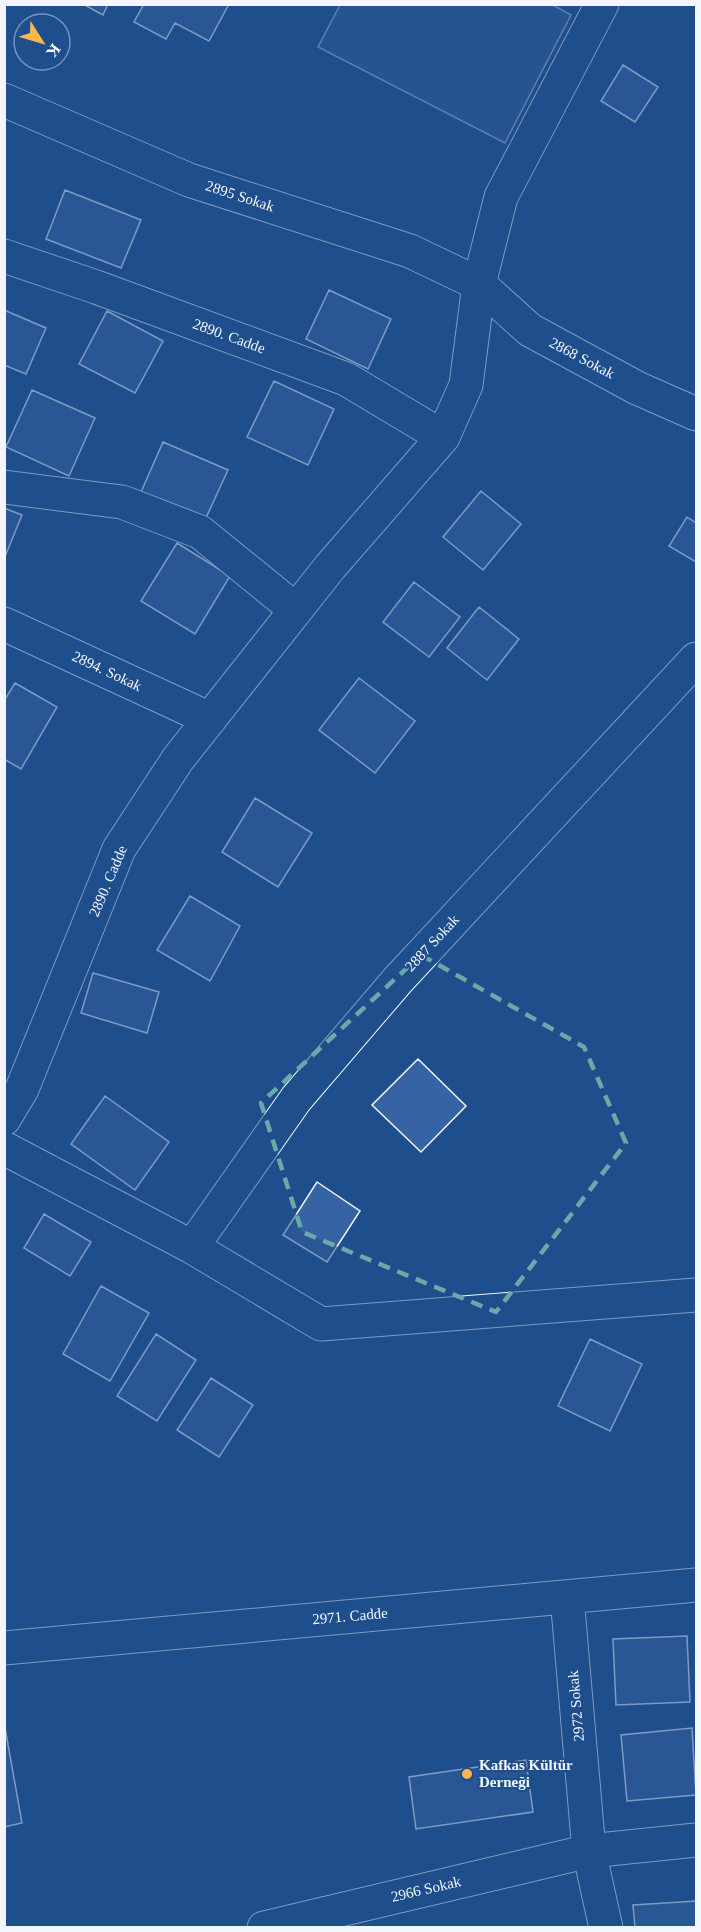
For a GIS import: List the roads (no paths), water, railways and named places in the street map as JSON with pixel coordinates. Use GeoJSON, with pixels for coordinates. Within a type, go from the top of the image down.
{"type":"FeatureCollection","features":[{"type":"Feature","properties":{"kind":"street","name":"2890. Cadde"},"geometry":{"type":"LineString","coordinates":[[7,1109],[22,1089],[119,849],[178,759],[330,567],[443,437],[466,385],[479,284],[501,197],[597,6]]}},
{"type":"Feature","properties":{"kind":"street","name":"2895 Sokak"},"geometry":{"type":"LineString","coordinates":[[4,100],[189,180],[410,251],[479,284]]}},
{"type":"Feature","properties":{"kind":"street","name":"2890. Cadde"},"geometry":{"type":"LineString","coordinates":[[4,256],[96,287],[346,380],[443,437]]}},
{"type":"Feature","properties":{"kind":"street","name":"2868 Sokak"},"geometry":{"type":"LineString","coordinates":[[479,284],[530,330],[638,388],[696,414]]}},
{"type":"Feature","properties":{"kind":"street"},"geometry":{"type":"LineString","coordinates":[[4,487],[122,502],[200,532],[296,610]]}},
{"type":"Feature","properties":{"kind":"street","name":"2894. Sokak"},"geometry":{"type":"LineString","coordinates":[[4,624],[210,719]]}},
{"type":"Feature","properties":{"kind":"street","name":"2887 Sokak"},"geometry":{"type":"LineString","coordinates":[[192,1247],[296,1099],[354,1031],[406,971],[696,659]]}},
{"type":"Feature","properties":{"kind":"street"},"geometry":{"type":"LineString","coordinates":[[4,1148],[192,1247],[321,1324],[696,1295]]}},
{"type":"Feature","properties":{"kind":"street","name":"2971. Cadde"},"geometry":{"type":"LineString","coordinates":[[4,1648],[696,1585]]}},
{"type":"Feature","properties":{"kind":"street","name":"2972 Sokak"},"geometry":{"type":"LineString","coordinates":[[567,1597],[589,1851],[606,1928]]}},
{"type":"Feature","properties":{"kind":"street"},"geometry":{"type":"LineString","coordinates":[[589,1851],[696,1840]]}},
{"type":"Feature","properties":{"kind":"street","name":"2966 Sokak"},"geometry":{"type":"LineString","coordinates":[[264,1928],[589,1851]]}},
{"type":"Feature","properties":{"kind":"place","name":"Kafkas Kültür Derneği"},"geometry":{"type":"Point","coordinates":[467,1774]}}]}
